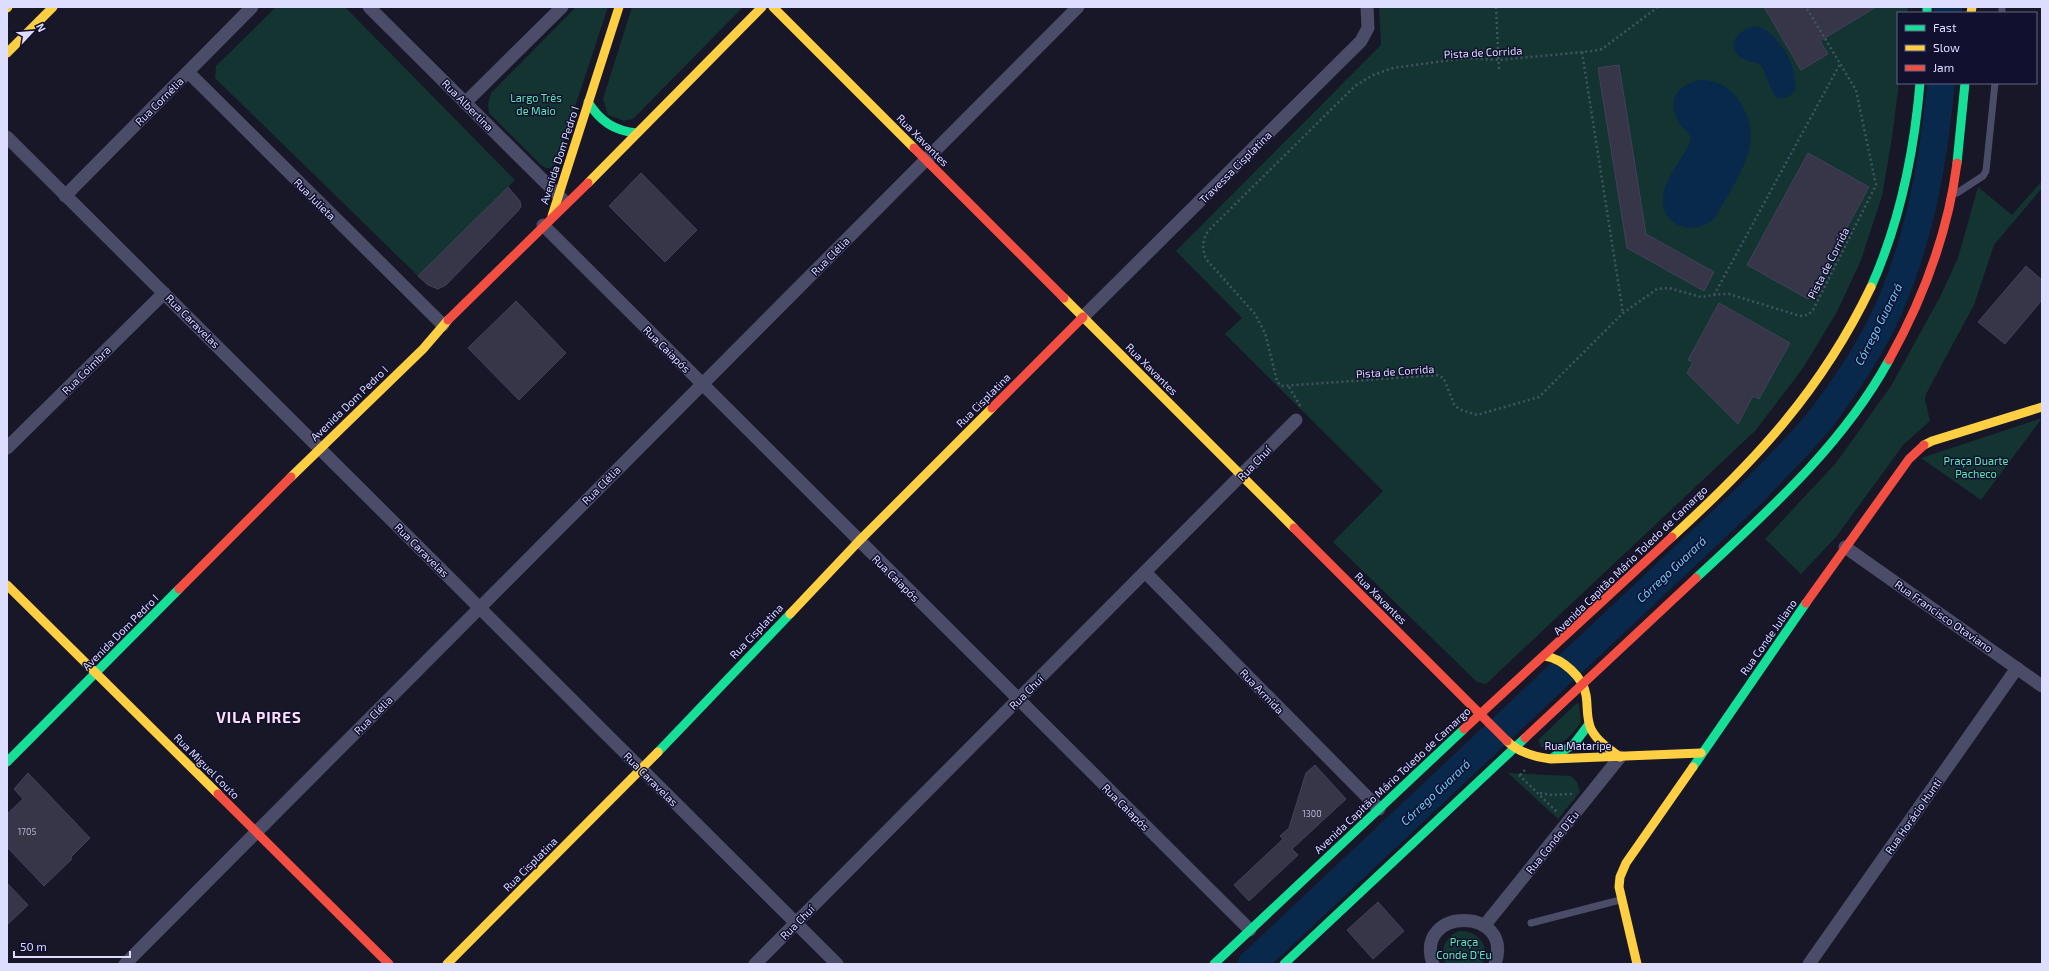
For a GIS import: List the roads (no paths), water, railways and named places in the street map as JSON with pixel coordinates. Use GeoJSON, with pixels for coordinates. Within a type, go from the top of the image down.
{"type":"FeatureCollection","features":[{"type":"Feature","properties":{"kind":"street"},"geometry":{"type":"LineString","coordinates":[[7,54],[53,7]]}},
{"type":"Feature","properties":{"kind":"street","name":"Rua Cornélia"},"geometry":{"type":"LineString","coordinates":[[65,196],[252,7]]}},
{"type":"Feature","properties":{"kind":"street","name":"Rua Albertina"},"geometry":{"type":"LineString","coordinates":[[369,7],[563,200]]}},
{"type":"Feature","properties":{"kind":"street"},"geometry":{"type":"LineString","coordinates":[[465,103],[562,7]]}},
{"type":"Feature","properties":{"kind":"street","name":"Avenida Dom Pedro I"},"geometry":{"type":"LineString","coordinates":[[7,762],[320,449],[423,349],[443,326],[548,221],[563,200],[588,102],[619,7]]}},
{"type":"Feature","properties":{"kind":"street"},"geometry":{"type":"LineString","coordinates":[[563,200],[637,133],[762,7]]}},
{"type":"Feature","properties":{"kind":"street","name":"Rua Xavantes"},"geometry":{"type":"LineString","coordinates":[[773,7],[1514,748]]}},
{"type":"Feature","properties":{"kind":"street","name":"Rua Clélia"},"geometry":{"type":"LineString","coordinates":[[125,964],[1078,7]]}},
{"type":"Feature","properties":{"kind":"street","name":"Travessa Cisplatina"},"geometry":{"type":"LineString","coordinates":[[1084,317],[1361,41],[1368,28],[1367,7]]}},
{"type":"Feature","properties":{"kind":"street","name":"Rua Julieta"},"geometry":{"type":"LineString","coordinates":[[188,72],[443,326]]}},
{"type":"Feature","properties":{"kind":"street","name":"Avenida Capitão Mário Toledo de Camargo"},"geometry":{"type":"LineString","coordinates":[[1214,964],[1480,714],[1545,656],[1769,441],[1804,400],[1831,362],[1868,294],[1891,236],[1904,191],[1914,146],[1920,84]]}},
{"type":"Feature","properties":{"kind":"street"},"geometry":{"type":"LineString","coordinates":[[1284,964],[1503,759],[1580,681],[1780,500],[1824,451],[1853,414],[1879,377],[1902,337],[1930,269],[1951,197],[1958,163],[1965,84]]}},
{"type":"Feature","properties":{"kind":"street"},"geometry":{"type":"LineString","coordinates":[[588,102],[594,113],[613,128],[625,132],[637,133]]}},
{"type":"Feature","properties":{"kind":"street","name":"Rua Caravelas"},"geometry":{"type":"LineString","coordinates":[[7,137],[837,964]]}},
{"type":"Feature","properties":{"kind":"street","name":"Rua Caiapós"},"geometry":{"type":"LineString","coordinates":[[548,221],[702,384],[1250,930]]}},
{"type":"Feature","properties":{"kind":"street","name":"Rua Coimbra"},"geometry":{"type":"LineString","coordinates":[[7,448],[164,293]]}},
{"type":"Feature","properties":{"kind":"street","name":"Rua Cisplatina"},"geometry":{"type":"LineString","coordinates":[[447,964],[641,769],[859,541],[1084,317]]}},
{"type":"Feature","properties":{"kind":"street","name":"Rua Conde Juliano"},"geometry":{"type":"LineString","coordinates":[[1637,964],[1620,900],[1620,877],[1626,864],[1701,754],[1909,459],[1921,447],[1932,441],[2042,407]]}},
{"type":"Feature","properties":{"kind":"street","name":"Rua Chuí"},"geometry":{"type":"LineString","coordinates":[[755,964],[1296,420]]}},
{"type":"Feature","properties":{"kind":"street","name":"Rua Francisco Otaviano"},"geometry":{"type":"LineString","coordinates":[[1846,547],[2042,686]]}},
{"type":"Feature","properties":{"kind":"street","name":"Rua Armida"},"geometry":{"type":"LineString","coordinates":[[1145,572],[1379,809]]}},
{"type":"Feature","properties":{"kind":"street","name":"Rua Miguel Couto"},"geometry":{"type":"LineString","coordinates":[[7,585],[97,672],[389,964]]}},
{"type":"Feature","properties":{"kind":"street"},"geometry":{"type":"LineString","coordinates":[[1545,656],[1551,656],[1561,661],[1580,681]]}},
{"type":"Feature","properties":{"kind":"street","name":"Rua Horácio Hunti"},"geometry":{"type":"LineString","coordinates":[[1809,964],[2017,668]]}},
{"type":"Feature","properties":{"kind":"street","name":"Rua Mataripe"},"geometry":{"type":"LineString","coordinates":[[1580,681],[1589,724],[1602,743],[1620,758]]}},
{"type":"Feature","properties":{"kind":"street"},"geometry":{"type":"LineString","coordinates":[[1551,759],[1584,736],[1589,724]]}},
{"type":"Feature","properties":{"kind":"street","name":"Rua Mataripe"},"geometry":{"type":"LineString","coordinates":[[1514,748],[1537,757],[1551,759],[1620,758],[1701,754]]}},
{"type":"Feature","properties":{"kind":"street","name":"Rua Conde D'Eu"},"geometry":{"type":"LineString","coordinates":[[1484,926],[1620,758]]}},
{"type":"Feature","properties":{"kind":"street"},"geometry":{"type":"LineString","coordinates":[[1433,964],[1431,950],[1432,942],[1442,927],[1450,922],[1467,919],[1484,926],[1494,938],[1497,946],[1495,964]]}},
{"type":"Feature","properties":{"kind":"lane"},"geometry":{"type":"LineString","coordinates":[[1951,197],[1983,176],[1986,171],[1995,84]]}},
{"type":"Feature","properties":{"kind":"lane"},"geometry":{"type":"LineString","coordinates":[[1531,923],[1620,900]]}},
{"type":"Feature","properties":{"kind":"water"},"geometry":{"type":"Polygon","coordinates":[[[1755,26],[1764,29],[1779,42],[1790,61],[1795,82],[1795,91],[1787,97],[1777,98],[1770,87],[1761,65],[1742,59],[1735,52],[1733,47],[1734,42],[1739,34],[1744,30],[1755,26]]]}},
{"type":"Feature","properties":{"kind":"water"},"geometry":{"type":"Polygon","coordinates":[[[1701,80],[1721,84],[1730,90],[1737,98],[1746,114],[1750,129],[1750,143],[1741,172],[1717,215],[1700,227],[1691,228],[1674,222],[1668,216],[1664,207],[1663,197],[1667,181],[1688,146],[1691,138],[1678,121],[1673,105],[1674,99],[1677,93],[1686,85],[1701,80]]]}},
{"type":"Feature","properties":{"kind":"waterway","name":"Córrego Guarará"},"geometry":{"type":"LineString","coordinates":[[1948,7],[1948,12]]}},
{"type":"Feature","properties":{"kind":"waterway","name":"Córrego Guarará"},"geometry":{"type":"LineString","coordinates":[[1252,964],[1753,492],[1798,445],[1823,416],[1853,373],[1872,342],[1894,296],[1904,270],[1925,191],[1935,137],[1941,84]]}},
{"type":"Feature","properties":{"kind":"district","name":"VILA PIRES"},"geometry":{"type":"Point","coordinates":[259,717]}},
{"type":"Feature","properties":{"kind":"park label","name":"Largo Três de Maio"},"geometry":{"type":"Point","coordinates":[536,103]}},
{"type":"Feature","properties":{"kind":"park label","name":"Praça Duarte Pacheco"},"geometry":{"type":"Point","coordinates":[1976,466]}},
{"type":"Feature","properties":{"kind":"park label","name":"Praça Conde D'Eu"},"geometry":{"type":"Point","coordinates":[1464,947]}}]}
